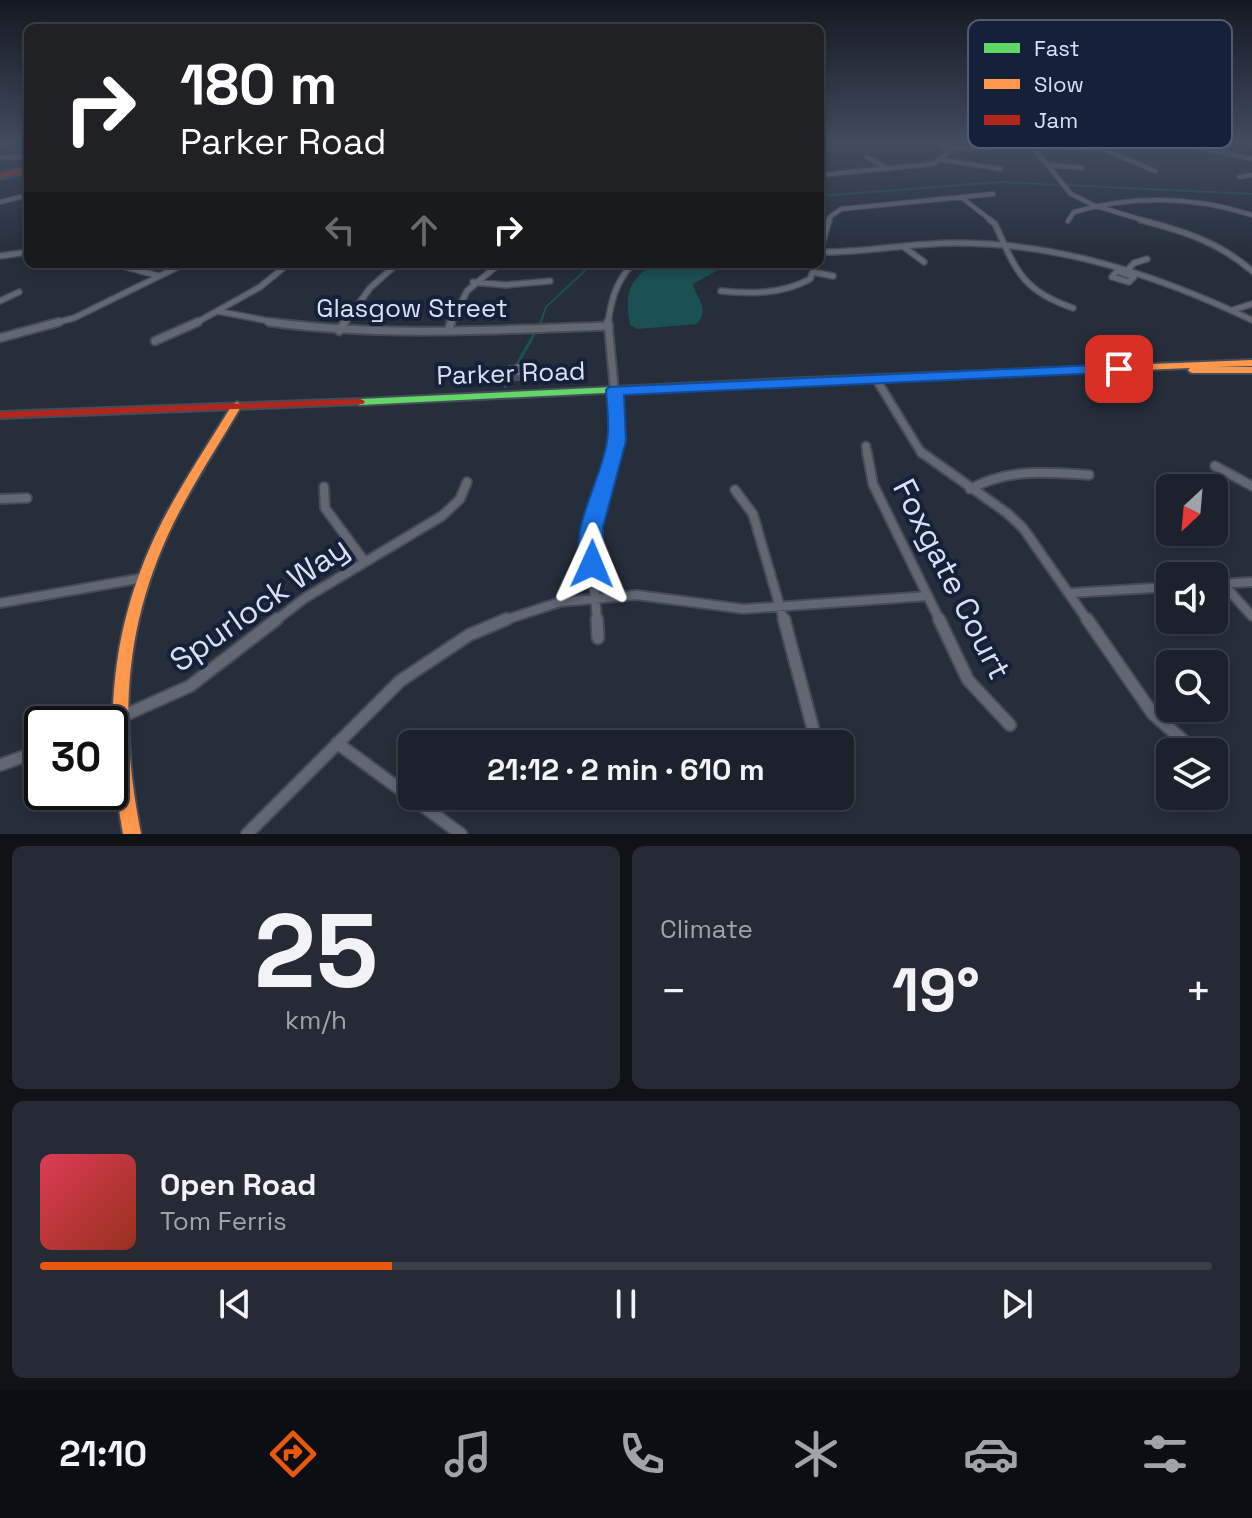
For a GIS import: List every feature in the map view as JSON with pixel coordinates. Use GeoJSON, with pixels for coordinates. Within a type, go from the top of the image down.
{"type":"FeatureCollection","features":[{"type":"Feature","properties":{"kind":"street"},"geometry":{"type":"LineString","coordinates":[[1059,181],[1064,189],[1095,206],[1188,234],[1236,257],[1252,271]]}},
{"type":"Feature","properties":{"kind":"street"},"geometry":{"type":"LineString","coordinates":[[824,237],[830,217],[841,209],[993,194]]}},
{"type":"Feature","properties":{"kind":"street"},"geometry":{"type":"LineString","coordinates":[[0,202],[24,196]]}},
{"type":"Feature","properties":{"kind":"street"},"geometry":{"type":"LineString","coordinates":[[961,197],[988,216],[1001,232],[1015,269],[1028,286],[1046,299],[1073,308]]}},
{"type":"Feature","properties":{"kind":"street"},"geometry":{"type":"LineString","coordinates":[[1068,221],[1074,212],[1119,200],[1206,204],[1252,213]]}},
{"type":"Feature","properties":{"kind":"street"},"geometry":{"type":"LineString","coordinates":[[824,251],[956,243],[1006,246],[1072,256],[1127,271],[1252,320]]}},
{"type":"Feature","properties":{"kind":"street"},"geometry":{"type":"LineString","coordinates":[[904,247],[924,262]]}},
{"type":"Feature","properties":{"kind":"street"},"geometry":{"type":"LineString","coordinates":[[0,256],[24,253]]}},
{"type":"Feature","properties":{"kind":"street"},"geometry":{"type":"LineString","coordinates":[[1236,257],[1252,258]]}},
{"type":"Feature","properties":{"kind":"street"},"geometry":{"type":"LineString","coordinates":[[1127,271],[1134,263],[1147,259]]}},
{"type":"Feature","properties":{"kind":"street"},"geometry":{"type":"LineString","coordinates":[[130,268],[159,276]]}},
{"type":"Feature","properties":{"kind":"street"},"geometry":{"type":"LineString","coordinates":[[0,338],[74,318],[176,268]]}},
{"type":"Feature","properties":{"kind":"street"},"geometry":{"type":"LineString","coordinates":[[339,331],[370,288],[392,268]]}},
{"type":"Feature","properties":{"kind":"street"},"geometry":{"type":"LineString","coordinates":[[449,329],[459,300],[473,282],[493,268]]}},
{"type":"Feature","properties":{"kind":"street"},"geometry":{"type":"LineString","coordinates":[[598,638],[592,527],[616,447],[610,295],[628,268]]}},
{"type":"Feature","properties":{"kind":"street"},"geometry":{"type":"LineString","coordinates":[[721,291],[747,292],[794,287],[810,279],[814,268]]}},
{"type":"Feature","properties":{"kind":"street"},"geometry":{"type":"LineString","coordinates":[[155,341],[217,311],[273,279],[282,269]]}},
{"type":"Feature","properties":{"kind":"street"},"geometry":{"type":"LineString","coordinates":[[813,272],[833,276]]}},
{"type":"Feature","properties":{"kind":"street"},"geometry":{"type":"LineString","coordinates":[[473,282],[506,285],[550,281]]}},
{"type":"Feature","properties":{"kind":"street"},"geometry":{"type":"LineString","coordinates":[[0,301],[19,292]]}},
{"type":"Feature","properties":{"kind":"street"},"geometry":{"type":"LineString","coordinates":[[1233,310],[1252,304]]}},
{"type":"Feature","properties":{"kind":"street","name":"Glasgow Street"},"geometry":{"type":"LineString","coordinates":[[217,311],[272,324],[339,331],[609,326]]}},
{"type":"Feature","properties":{"kind":"street","name":"Parker Road"},"geometry":{"type":"LineString","coordinates":[[0,415],[1252,363]]}},
{"type":"Feature","properties":{"kind":"street","name":"Parker Road"},"geometry":{"type":"LineString","coordinates":[[1119,369],[1252,370]]}},
{"type":"Feature","properties":{"kind":"street"},"geometry":{"type":"LineString","coordinates":[[876,379],[924,457],[1007,513],[1023,528],[1153,714],[1180,738]]}},
{"type":"Feature","properties":{"kind":"street"},"geometry":{"type":"LineString","coordinates":[[118,706],[125,640],[143,578],[170,517],[237,405]]}},
{"type":"Feature","properties":{"kind":"street","name":"Foxgate Court"},"geometry":{"type":"LineString","coordinates":[[866,446],[873,484],[968,680],[1010,725]]}},
{"type":"Feature","properties":{"kind":"street"},"geometry":{"type":"LineString","coordinates":[[1215,466],[1252,486]]}},
{"type":"Feature","properties":{"kind":"street"},"geometry":{"type":"LineString","coordinates":[[970,489],[987,478],[1006,473],[1089,475]]}},
{"type":"Feature","properties":{"kind":"street","name":"Spurlock Way"},"geometry":{"type":"LineString","coordinates":[[128,714],[190,686],[305,598],[442,516],[460,499],[467,482]]}},
{"type":"Feature","properties":{"kind":"street"},"geometry":{"type":"LineString","coordinates":[[324,487],[325,508],[365,562]]}},
{"type":"Feature","properties":{"kind":"street"},"geometry":{"type":"LineString","coordinates":[[735,490],[753,514],[813,730]]}},
{"type":"Feature","properties":{"kind":"street"},"geometry":{"type":"LineString","coordinates":[[0,499],[27,498]]}},
{"type":"Feature","properties":{"kind":"street"},"geometry":{"type":"LineString","coordinates":[[0,603],[143,578]]}},
{"type":"Feature","properties":{"kind":"street"},"geometry":{"type":"LineString","coordinates":[[1228,583],[1252,582]]}},
{"type":"Feature","properties":{"kind":"street"},"geometry":{"type":"LineString","coordinates":[[1069,593],[1156,588]]}},
{"type":"Feature","properties":{"kind":"street"},"geometry":{"type":"LineString","coordinates":[[1228,593],[1252,616]]}},
{"type":"Feature","properties":{"kind":"street"},"geometry":{"type":"LineString","coordinates":[[247,834],[393,687],[457,642],[522,613],[594,597],[637,595],[744,609],[928,596]]}},
{"type":"Feature","properties":{"kind":"street"},"geometry":{"type":"LineString","coordinates":[[337,743],[461,834]]}},
{"type":"Feature","properties":{"kind":"street"},"geometry":{"type":"LineString","coordinates":[[0,765],[24,756]]}},
{"type":"Feature","properties":{"kind":"street"},"geometry":{"type":"LineString","coordinates":[[127,810],[132,834]]}},
{"type":"Feature","properties":{"kind":"shaded area"},"geometry":{"type":"Polygon","coordinates":[[[730,268],[718,270],[693,284],[703,308],[697,324],[638,329],[630,325],[628,297],[633,283],[645,270],[730,268]]]}},
{"type":"Feature","properties":{"kind":"building"},"geometry":{"type":"Polygon","coordinates":[[[524,365],[523,374],[508,374],[509,366],[524,365]]]}},
{"type":"Feature","properties":{"kind":"waterway"},"geometry":{"type":"LineString","coordinates":[[824,196],[1001,182],[1056,185]]}},
{"type":"Feature","properties":{"kind":"waterway"},"geometry":{"type":"LineString","coordinates":[[1064,185],[1252,194]]}},
{"type":"Feature","properties":{"kind":"waterway"},"geometry":{"type":"LineString","coordinates":[[540,324],[546,307],[588,268]]}},
{"type":"Feature","properties":{"kind":"waterway"},"geometry":{"type":"LineString","coordinates":[[539,327],[541,322]]}},
{"type":"Feature","properties":{"kind":"waterway"},"geometry":{"type":"LineString","coordinates":[[516,366],[536,331]]}},
{"type":"Feature","properties":{"kind":"waterway"},"geometry":{"type":"LineString","coordinates":[[505,387],[510,377]]}},
{"type":"Feature","properties":{"kind":"traffic: fast"},"geometry":{"type":"LineString","coordinates":[[360,402],[783,382]]}},
{"type":"Feature","properties":{"kind":"traffic: slow"},"geometry":{"type":"LineString","coordinates":[[783,382],[1252,363]]}},
{"type":"Feature","properties":{"kind":"traffic: slow"},"geometry":{"type":"LineString","coordinates":[[1193,370],[1252,370]]}},
{"type":"Feature","properties":{"kind":"traffic: slow"},"geometry":{"type":"LineString","coordinates":[[132,834],[125,796],[119,720],[126,646],[135,609],[146,573],[169,520],[237,405]]}},
{"type":"Feature","properties":{"kind":"traffic: jam"},"geometry":{"type":"LineString","coordinates":[[0,415],[360,402]]}},
{"type":"Feature","properties":{"kind":"route"},"geometry":{"type":"LineString","coordinates":[[592,564],[592,527],[617,441],[615,390],[1119,369]]}}]}
